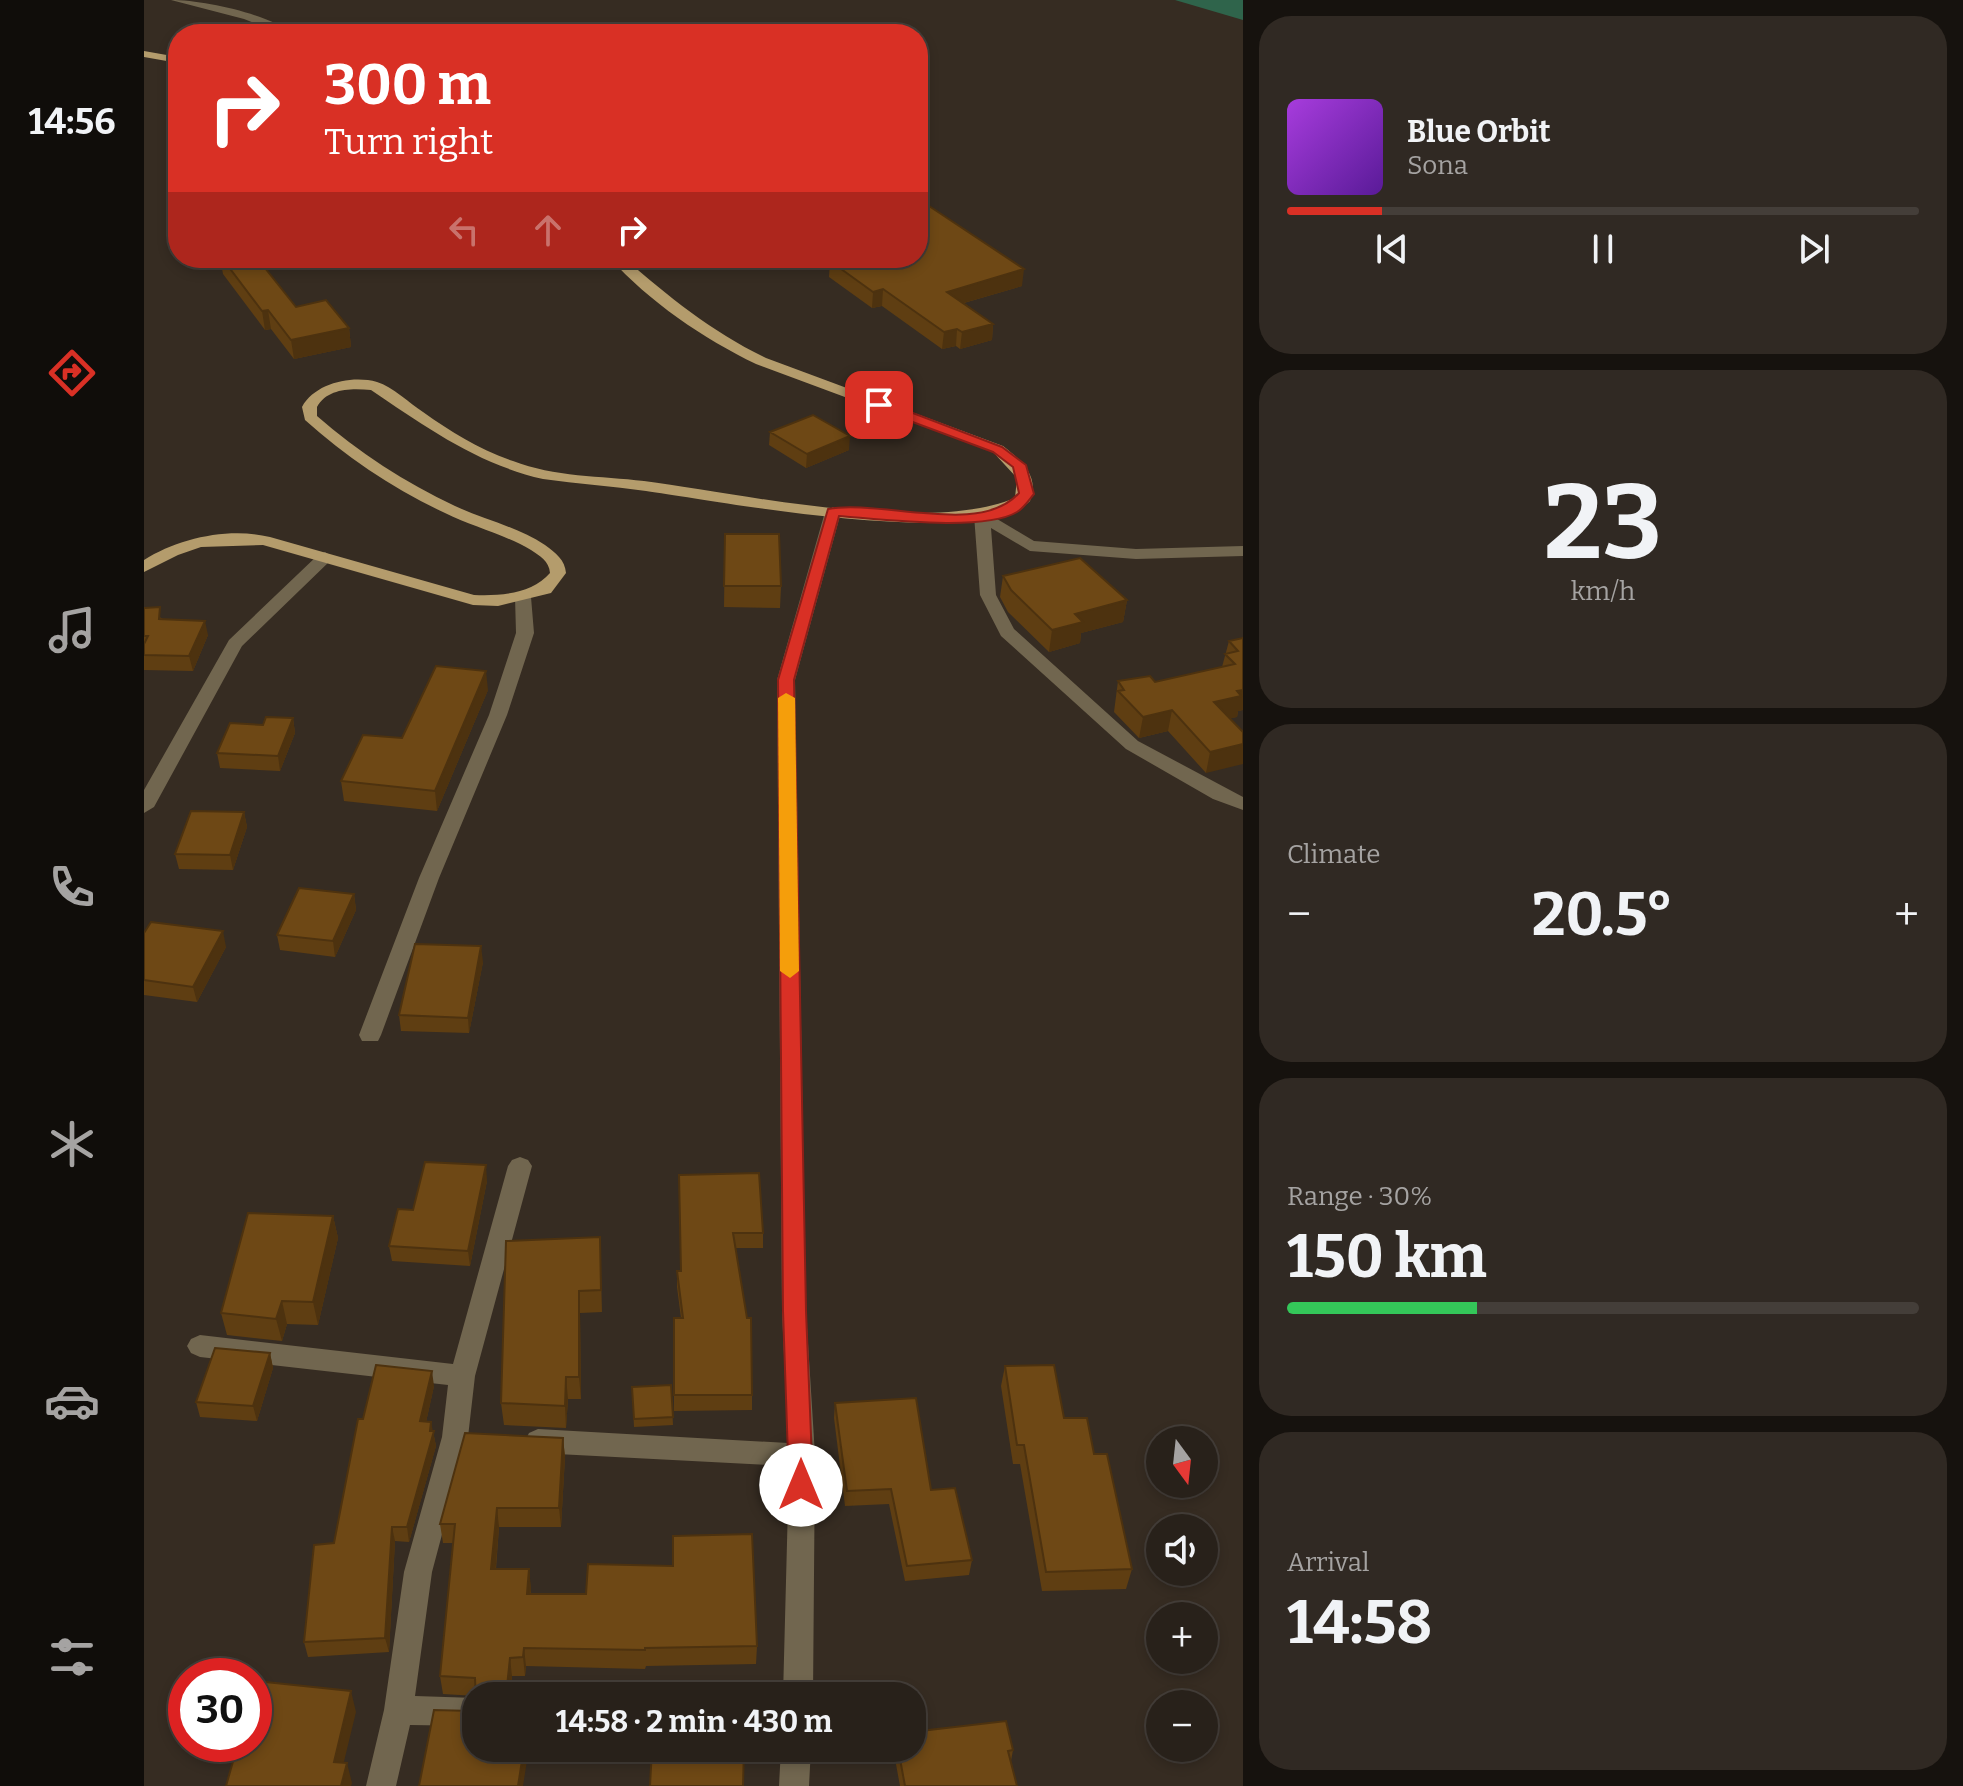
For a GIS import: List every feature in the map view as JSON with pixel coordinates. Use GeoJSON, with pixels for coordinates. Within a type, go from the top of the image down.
{"type":"FeatureCollection","features":[{"type":"Feature","properties":{"kind":"main road"},"geometry":{"type":"LineString","coordinates":[[144,54],[168,58]]}},
{"type":"Feature","properties":{"kind":"main road"},"geometry":{"type":"LineString","coordinates":[[144,567],[162,555],[192,544],[222,538],[264,540],[460,598],[498,601],[523,597],[545,589],[553,581],[557,564],[551,556],[449,509],[410,487],[317,424],[310,417],[308,409],[311,401],[347,384],[375,386],[487,457],[513,467],[833,512],[954,518],[1002,513],[1014,508],[1027,494],[1019,465],[998,449],[761,361],[723,343],[689,320],[628,268]]}},
{"type":"Feature","properties":{"kind":"street"},"geometry":{"type":"LineString","coordinates":[[176,0],[265,24]]}},
{"type":"Feature","properties":{"kind":"street"},"geometry":{"type":"LineString","coordinates":[[798,1682],[802,1455],[794,1311],[786,680],[833,512]]}},
{"type":"Feature","properties":{"kind":"street"},"geometry":{"type":"LineString","coordinates":[[982,515],[1030,546],[1136,554],[1243,551]]}},
{"type":"Feature","properties":{"kind":"street"},"geometry":{"type":"LineString","coordinates":[[982,515],[988,595],[1007,632],[1132,745],[1220,795],[1243,804]]}},
{"type":"Feature","properties":{"kind":"street"},"geometry":{"type":"LineString","coordinates":[[144,807],[235,644],[325,557]]}},
{"type":"Feature","properties":{"kind":"street"},"geometry":{"type":"LineString","coordinates":[[370,1035],[429,878],[498,715],[525,633],[523,597]]}},
{"type":"Feature","properties":{"kind":"street"},"geometry":{"type":"LineString","coordinates":[[381,1786],[399,1710],[418,1572],[455,1437],[462,1376],[520,1166]]}},
{"type":"Feature","properties":{"kind":"street"},"geometry":{"type":"LineString","coordinates":[[200,1346],[462,1376]]}},
{"type":"Feature","properties":{"kind":"street"},"geometry":{"type":"LineString","coordinates":[[455,1437],[486,1439]]}},
{"type":"Feature","properties":{"kind":"street"},"geometry":{"type":"LineString","coordinates":[[516,1440],[802,1455]]}},
{"type":"Feature","properties":{"kind":"street"},"geometry":{"type":"LineString","coordinates":[[399,1710],[462,1712]]}},
{"type":"Feature","properties":{"kind":"street"},"geometry":{"type":"LineString","coordinates":[[794,1786],[795,1762]]}},
{"type":"Feature","properties":{"kind":"green space"},"geometry":{"type":"Polygon","coordinates":[[[1175,0],[1243,0],[1243,20],[1175,0]]]}},
{"type":"Feature","properties":{"kind":"building"},"geometry":{"type":"Polygon","coordinates":[[[928,205],[1024,269],[947,292],[993,324],[962,332],[957,329],[944,332],[883,289],[873,292],[840,268],[928,268],[928,205]]]}},
{"type":"Feature","properties":{"kind":"building"},"geometry":{"type":"Polygon","coordinates":[[[230,268],[265,268],[296,307],[326,300],[349,328],[291,340],[268,310],[262,311],[230,268]]]}},
{"type":"Feature","properties":{"kind":"building"},"geometry":{"type":"Polygon","coordinates":[[[813,415],[850,436],[807,454],[770,432],[813,415]]]}},
{"type":"Feature","properties":{"kind":"building"},"geometry":{"type":"Polygon","coordinates":[[[725,534],[779,534],[781,586],[724,586],[725,534]]]}},
{"type":"Feature","properties":{"kind":"building"},"geometry":{"type":"Polygon","coordinates":[[[1080,558],[1127,600],[1075,614],[1083,622],[1052,630],[1011,590],[1003,576],[1080,558]]]}},
{"type":"Feature","properties":{"kind":"building"},"geometry":{"type":"Polygon","coordinates":[[[160,607],[159,619],[205,621],[189,656],[144,655],[148,636],[144,636],[144,608],[160,607]]]}},
{"type":"Feature","properties":{"kind":"building"},"geometry":{"type":"Polygon","coordinates":[[[1243,638],[1243,690],[1237,691],[1241,696],[1214,702],[1243,732],[1243,744],[1210,752],[1172,710],[1143,717],[1118,691],[1124,690],[1118,681],[1150,676],[1155,682],[1235,664],[1225,654],[1238,651],[1229,641],[1243,638]]]}},
{"type":"Feature","properties":{"kind":"building"},"geometry":{"type":"Polygon","coordinates":[[[436,666],[486,671],[435,791],[341,781],[363,735],[402,738],[436,666]]]}},
{"type":"Feature","properties":{"kind":"building"},"geometry":{"type":"Polygon","coordinates":[[[266,717],[293,718],[278,756],[217,753],[230,723],[263,725],[266,717]]]}},
{"type":"Feature","properties":{"kind":"building"},"geometry":{"type":"Polygon","coordinates":[[[191,811],[244,812],[230,855],[175,854],[191,811]]]}},
{"type":"Feature","properties":{"kind":"building"},"geometry":{"type":"Polygon","coordinates":[[[299,888],[354,894],[333,941],[277,935],[299,888]]]}},
{"type":"Feature","properties":{"kind":"building"},"geometry":{"type":"Polygon","coordinates":[[[151,922],[223,931],[193,987],[144,980],[144,933],[151,922]]]}},
{"type":"Feature","properties":{"kind":"building"},"geometry":{"type":"Polygon","coordinates":[[[415,944],[481,946],[468,1018],[399,1015],[415,944]]]}},
{"type":"Feature","properties":{"kind":"building"},"geometry":{"type":"Polygon","coordinates":[[[425,1162],[486,1165],[468,1251],[389,1246],[398,1209],[413,1210],[425,1162]]]}},
{"type":"Feature","properties":{"kind":"building"},"geometry":{"type":"Polygon","coordinates":[[[759,1173],[763,1233],[733,1233],[747,1318],[751,1318],[752,1395],[674,1395],[674,1318],[683,1318],[677,1271],[681,1271],[679,1175],[759,1173]]]}},
{"type":"Feature","properties":{"kind":"building"},"geometry":{"type":"Polygon","coordinates":[[[248,1213],[333,1216],[313,1302],[282,1301],[276,1319],[221,1313],[248,1213]]]}},
{"type":"Feature","properties":{"kind":"building"},"geometry":{"type":"Polygon","coordinates":[[[600,1237],[601,1290],[579,1291],[579,1377],[566,1377],[565,1406],[501,1403],[506,1241],[600,1237]]]}},
{"type":"Feature","properties":{"kind":"building"},"geometry":{"type":"Polygon","coordinates":[[[215,1348],[270,1353],[253,1406],[196,1402],[215,1348]]]}},
{"type":"Feature","properties":{"kind":"building"},"geometry":{"type":"Polygon","coordinates":[[[376,1365],[432,1371],[420,1421],[431,1422],[430,1431],[434,1431],[407,1527],[392,1527],[385,1638],[304,1642],[314,1545],[334,1543],[358,1419],[363,1419],[376,1365]]]}},
{"type":"Feature","properties":{"kind":"building"},"geometry":{"type":"Polygon","coordinates":[[[1054,1365],[1064,1418],[1087,1418],[1094,1454],[1107,1454],[1132,1569],[1046,1572],[1024,1445],[1017,1445],[1005,1366],[1054,1365]]]}},
{"type":"Feature","properties":{"kind":"building"},"geometry":{"type":"Polygon","coordinates":[[[671,1385],[673,1417],[634,1419],[632,1387],[671,1385]]]}},
{"type":"Feature","properties":{"kind":"building"},"geometry":{"type":"Polygon","coordinates":[[[916,1398],[931,1490],[955,1488],[972,1560],[907,1566],[891,1489],[847,1491],[835,1403],[916,1398]]]}},
{"type":"Feature","properties":{"kind":"building"},"geometry":{"type":"Polygon","coordinates":[[[465,1433],[563,1438],[559,1508],[497,1508],[491,1569],[529,1569],[527,1594],[586,1594],[588,1564],[673,1566],[673,1536],[752,1534],[757,1646],[645,1650],[524,1648],[523,1657],[510,1658],[507,1682],[475,1682],[475,1678],[440,1676],[455,1524],[440,1524],[465,1433]]]}},
{"type":"Feature","properties":{"kind":"building"},"geometry":{"type":"Polygon","coordinates":[[[272,1683],[351,1691],[334,1762],[347,1763],[341,1786],[226,1786],[233,1762],[272,1762],[272,1683]]]}},
{"type":"Feature","properties":{"kind":"building"},"geometry":{"type":"Polygon","coordinates":[[[434,1710],[462,1711],[462,1762],[522,1762],[518,1786],[419,1786],[434,1710]]]}},
{"type":"Feature","properties":{"kind":"building"},"geometry":{"type":"Polygon","coordinates":[[[1006,1721],[1013,1750],[1008,1751],[1017,1786],[905,1786],[901,1762],[926,1762],[926,1730],[1006,1721]]]}},
{"type":"Feature","properties":{"kind":"building"},"geometry":{"type":"Polygon","coordinates":[[[651,1762],[744,1762],[743,1786],[650,1786],[651,1762]]]}},
{"type":"Feature","properties":{"kind":"slow traffic"},"geometry":{"type":"LineString","coordinates":[[786,698],[790,971]]}},
{"type":"Feature","properties":{"kind":"route"},"geometry":{"type":"LineString","coordinates":[[801,1485],[794,1311],[786,680],[833,512],[954,518],[1002,513],[1014,508],[1027,494],[1019,465],[998,449],[879,405]]}}]}
